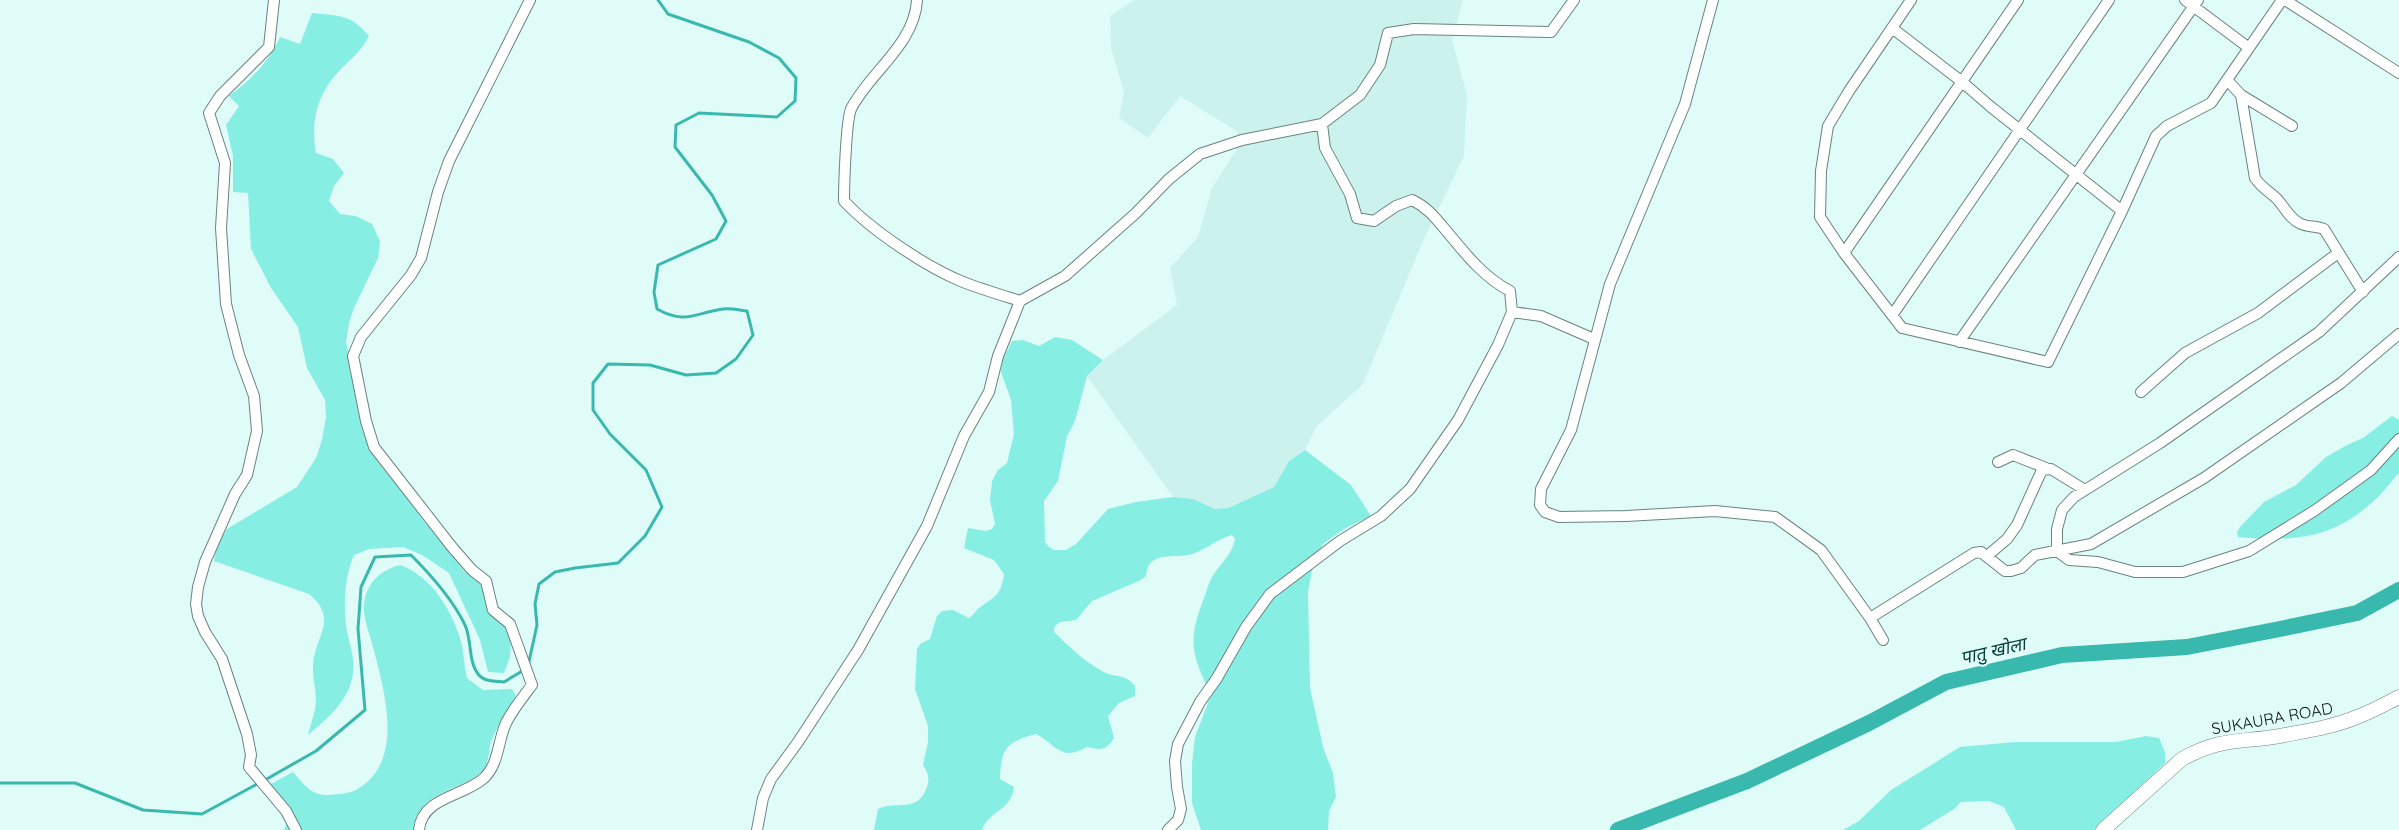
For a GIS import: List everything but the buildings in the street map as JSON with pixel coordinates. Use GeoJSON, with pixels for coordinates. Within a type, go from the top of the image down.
{"type":"FeatureCollection","features":[{"type":"Feature","properties":{"kind":"street"},"geometry":{"type":"LineString","coordinates":[[274,0],[269,47],[220,96],[209,113],[225,163],[221,228],[226,304],[239,355],[254,396],[257,431],[248,475],[235,494],[205,562],[196,604],[205,632],[222,658],[247,734],[251,755],[249,767],[286,811],[296,830]]}},
{"type":"Feature","properties":{"kind":"street"},"geometry":{"type":"LineString","coordinates":[[419,830],[420,820],[430,807],[485,777],[495,762],[507,722],[532,685],[510,624],[493,610],[486,581],[472,570],[452,548],[374,447],[366,421],[353,356],[361,337],[411,275],[421,258],[438,192],[449,161],[530,0]]}},
{"type":"Feature","properties":{"kind":"street"},"geometry":{"type":"LineString","coordinates":[[917,0],[916,10],[906,32],[891,56],[861,93],[850,112],[843,184],[844,201],[870,225],[922,260],[961,282],[1020,301]]}},
{"type":"Feature","properties":{"kind":"street"},"geometry":{"type":"LineString","coordinates":[[757,830],[763,798],[771,779],[858,650],[927,526],[964,436],[989,392],[998,356],[1020,301],[1065,276],[1136,213],[1169,179],[1200,154],[1265,134],[1322,124],[1360,95],[1380,65],[1388,33],[1414,28],[1551,32],[1574,0]]}},
{"type":"Feature","properties":{"kind":"street"},"geometry":{"type":"LineString","coordinates":[[1713,0],[1685,104],[1610,284],[1571,430],[1541,489],[1540,505],[1545,512],[1559,517],[1715,511],[1775,517],[1821,550],[1883,640]]}},
{"type":"Feature","properties":{"kind":"street"},"geometry":{"type":"LineString","coordinates":[[1911,0],[1828,126],[1821,171],[1820,217],[1844,253],[1902,328],[2048,362],[2156,136],[2167,126],[2211,102],[2283,0],[2399,73]]}},
{"type":"Feature","properties":{"kind":"street"},"geometry":{"type":"LineString","coordinates":[[1844,253],[2018,0]]}},
{"type":"Feature","properties":{"kind":"street"},"geometry":{"type":"LineString","coordinates":[[1893,315],[2109,0]]}},
{"type":"Feature","properties":{"kind":"street"},"geometry":{"type":"LineString","coordinates":[[1959,342],[2192,2],[2249,48]]}},
{"type":"Feature","properties":{"kind":"street"},"geometry":{"type":"LineString","coordinates":[[1892,28],[2122,211]]}},
{"type":"Feature","properties":{"kind":"street"},"geometry":{"type":"LineString","coordinates":[[2227,80],[2241,95],[2292,126]]}},
{"type":"Feature","properties":{"kind":"street"},"geometry":{"type":"LineString","coordinates":[[2241,95],[2255,178],[2293,219],[2302,225],[2313,225],[2324,229],[2363,292]]}},
{"type":"Feature","properties":{"kind":"street"},"geometry":{"type":"LineString","coordinates":[[1168,830],[1178,820],[1181,809],[1175,761],[1178,744],[1200,702],[1217,678],[1246,627],[1270,594],[1340,541],[1382,516],[1410,489],[1458,420],[1498,345],[1512,312],[1510,291],[1494,283],[1479,268],[1427,207],[1412,200],[1396,206],[1374,221],[1358,218],[1350,194],[1325,148],[1322,124]]}},
{"type":"Feature","properties":{"kind":"street"},"geometry":{"type":"LineString","coordinates":[[2141,392],[2185,353],[2258,313],[2338,253]]}},
{"type":"Feature","properties":{"kind":"street"},"geometry":{"type":"LineString","coordinates":[[2057,551],[2057,530],[2062,510],[2074,497],[2160,443],[2319,332],[2399,257]]}},
{"type":"Feature","properties":{"kind":"street"},"geometry":{"type":"LineString","coordinates":[[1512,312],[1540,316],[1594,339]]}},
{"type":"Feature","properties":{"kind":"street"},"geometry":{"type":"LineString","coordinates":[[1870,618],[1974,553],[1981,552],[2005,571],[2012,571],[2021,568],[2035,555],[2091,544],[2204,478],[2341,383],[2399,334]]}},
{"type":"Feature","properties":{"kind":"street"},"geometry":{"type":"LineString","coordinates":[[2057,551],[2069,560],[2098,562],[2135,572],[2183,572],[2249,551],[2314,511],[2371,470],[2399,439]]}},
{"type":"Feature","properties":{"kind":"street"},"geometry":{"type":"LineString","coordinates":[[1998,462],[2013,456],[2051,469],[2085,490]]}},
{"type":"Feature","properties":{"kind":"street"},"geometry":{"type":"LineString","coordinates":[[1987,556],[2007,539],[2017,525],[2033,492],[2039,473],[2046,468]]}},
{"type":"Feature","properties":{"kind":"street","name":"SUKAURA ROAD"},"geometry":{"type":"LineString","coordinates":[[2103,830],[2182,759],[2197,751],[2221,742],[2279,736],[2336,724],[2357,717],[2399,697]]}},
{"type":"Feature","properties":{"kind":"shaded area"},"geometry":{"type":"Polygon","coordinates":[[[1134,0],[1463,0],[1452,40],[1467,95],[1464,156],[1423,241],[1363,384],[1317,426],[1305,450],[1289,461],[1274,487],[1227,508],[1215,509],[1193,499],[1173,497],[1087,376],[1103,360],[1177,305],[1170,268],[1198,237],[1212,188],[1238,147],[1237,131],[1180,96],[1148,138],[1119,118],[1124,93],[1111,48],[1110,16],[1134,0]]]}},
{"type":"Feature","properties":{"kind":"shaded area"},"geometry":{"type":"Polygon","coordinates":[[[312,13],[344,17],[369,36],[334,77],[322,96],[315,117],[314,141],[316,153],[333,159],[344,173],[334,186],[329,201],[340,214],[356,216],[372,224],[380,241],[378,258],[354,308],[346,342],[371,448],[378,462],[425,523],[434,531],[464,571],[481,584],[489,612],[507,627],[511,642],[510,657],[504,673],[488,672],[480,640],[449,573],[422,555],[403,547],[369,549],[354,555],[346,583],[345,603],[347,632],[353,663],[351,683],[336,708],[308,735],[316,704],[313,666],[314,655],[323,628],[323,612],[309,594],[214,561],[217,545],[227,529],[297,487],[316,458],[322,440],[326,417],[325,400],[307,368],[298,327],[271,288],[251,249],[248,193],[233,192],[233,156],[226,125],[239,106],[229,96],[259,70],[280,37],[300,44],[312,13]]]}},
{"type":"Feature","properties":{"kind":"shaded area"},"geometry":{"type":"Polygon","coordinates":[[[1055,337],[1072,340],[1103,360],[1087,376],[1075,421],[1067,436],[1058,481],[1044,501],[1045,542],[1054,550],[1066,550],[1076,544],[1108,509],[1136,502],[1173,497],[1193,499],[1215,509],[1228,508],[1274,487],[1289,461],[1305,450],[1351,485],[1371,516],[1344,529],[1323,544],[1314,559],[1308,592],[1310,688],[1323,747],[1333,773],[1336,797],[1329,811],[1328,830],[1201,830],[1192,803],[1192,763],[1195,737],[1211,695],[1194,652],[1194,631],[1210,582],[1233,545],[1235,539],[1232,535],[1193,554],[1156,559],[1147,568],[1146,576],[1141,580],[1092,601],[1076,620],[1060,622],[1054,627],[1054,632],[1089,663],[1107,673],[1127,679],[1135,686],[1135,696],[1119,703],[1108,716],[1114,738],[1108,745],[1096,749],[1087,747],[1071,753],[1059,750],[1036,734],[1012,744],[1004,753],[1000,779],[1014,787],[1012,795],[1005,806],[990,818],[982,830],[874,830],[878,809],[918,801],[928,784],[928,776],[923,765],[928,742],[928,726],[915,689],[917,649],[920,644],[930,639],[937,616],[942,611],[953,610],[969,618],[996,595],[1003,581],[1004,574],[994,560],[964,548],[968,528],[986,531],[992,529],[995,524],[990,500],[992,481],[998,470],[1007,463],[1014,434],[1011,400],[1001,372],[1002,361],[1012,341],[1023,340],[1039,346],[1055,337]]]}},
{"type":"Feature","properties":{"kind":"shaded area"},"geometry":{"type":"Polygon","coordinates":[[[2392,416],[2399,420],[2399,473],[2364,510],[2331,529],[2297,538],[2238,537],[2237,532],[2240,527],[2264,502],[2296,485],[2326,457],[2363,438],[2392,416]]]}},
{"type":"Feature","properties":{"kind":"shaded area"},"geometry":{"type":"Polygon","coordinates":[[[400,565],[412,570],[422,578],[440,597],[453,621],[462,645],[467,678],[483,690],[512,689],[516,696],[491,742],[486,765],[472,779],[440,794],[422,807],[414,830],[284,830],[290,815],[269,785],[293,772],[317,794],[346,793],[356,790],[371,778],[381,763],[388,726],[386,706],[364,606],[367,591],[375,579],[386,570],[400,565]]]}},
{"type":"Feature","properties":{"kind":"shaded area"},"geometry":{"type":"Polygon","coordinates":[[[2146,736],[2159,738],[2165,752],[2165,763],[2094,830],[2016,830],[2004,807],[1989,801],[1961,802],[1954,809],[1920,830],[1843,830],[1859,821],[1891,790],[1960,747],[2015,742],[2116,742],[2146,736]]]}},
{"type":"Feature","properties":{"kind":"waterway"},"geometry":{"type":"LineString","coordinates":[[528,666],[537,625],[535,604],[539,584],[555,572],[618,563],[645,536],[662,507],[646,470],[610,434],[593,410],[593,383],[608,364],[650,365],[686,375],[716,373],[736,359],[753,335],[747,311],[723,309],[683,317],[667,314],[657,309],[654,292],[658,265],[716,239],[726,221],[712,195],[675,147],[676,125],[699,113],[777,117],[795,101],[796,78],[779,58],[749,42],[668,14],[658,0]]}},
{"type":"Feature","properties":{"kind":"waterway"},"geometry":{"type":"LineString","coordinates":[[265,780],[316,751],[365,710],[358,629],[361,587],[375,557],[411,555],[433,579],[454,605],[465,625],[473,663],[480,677],[490,681],[504,682],[524,670]]}},
{"type":"Feature","properties":{"kind":"waterway","name":"पातु खोला"},"geometry":{"type":"LineString","coordinates":[[1618,830],[1747,781],[1869,723],[1946,682],[2062,655],[2187,647],[2285,628],[2357,613],[2399,590]]}},
{"type":"Feature","properties":{"kind":"waterway"},"geometry":{"type":"LineString","coordinates":[[0,783],[75,783],[143,810],[202,814],[259,783]]}}]}
